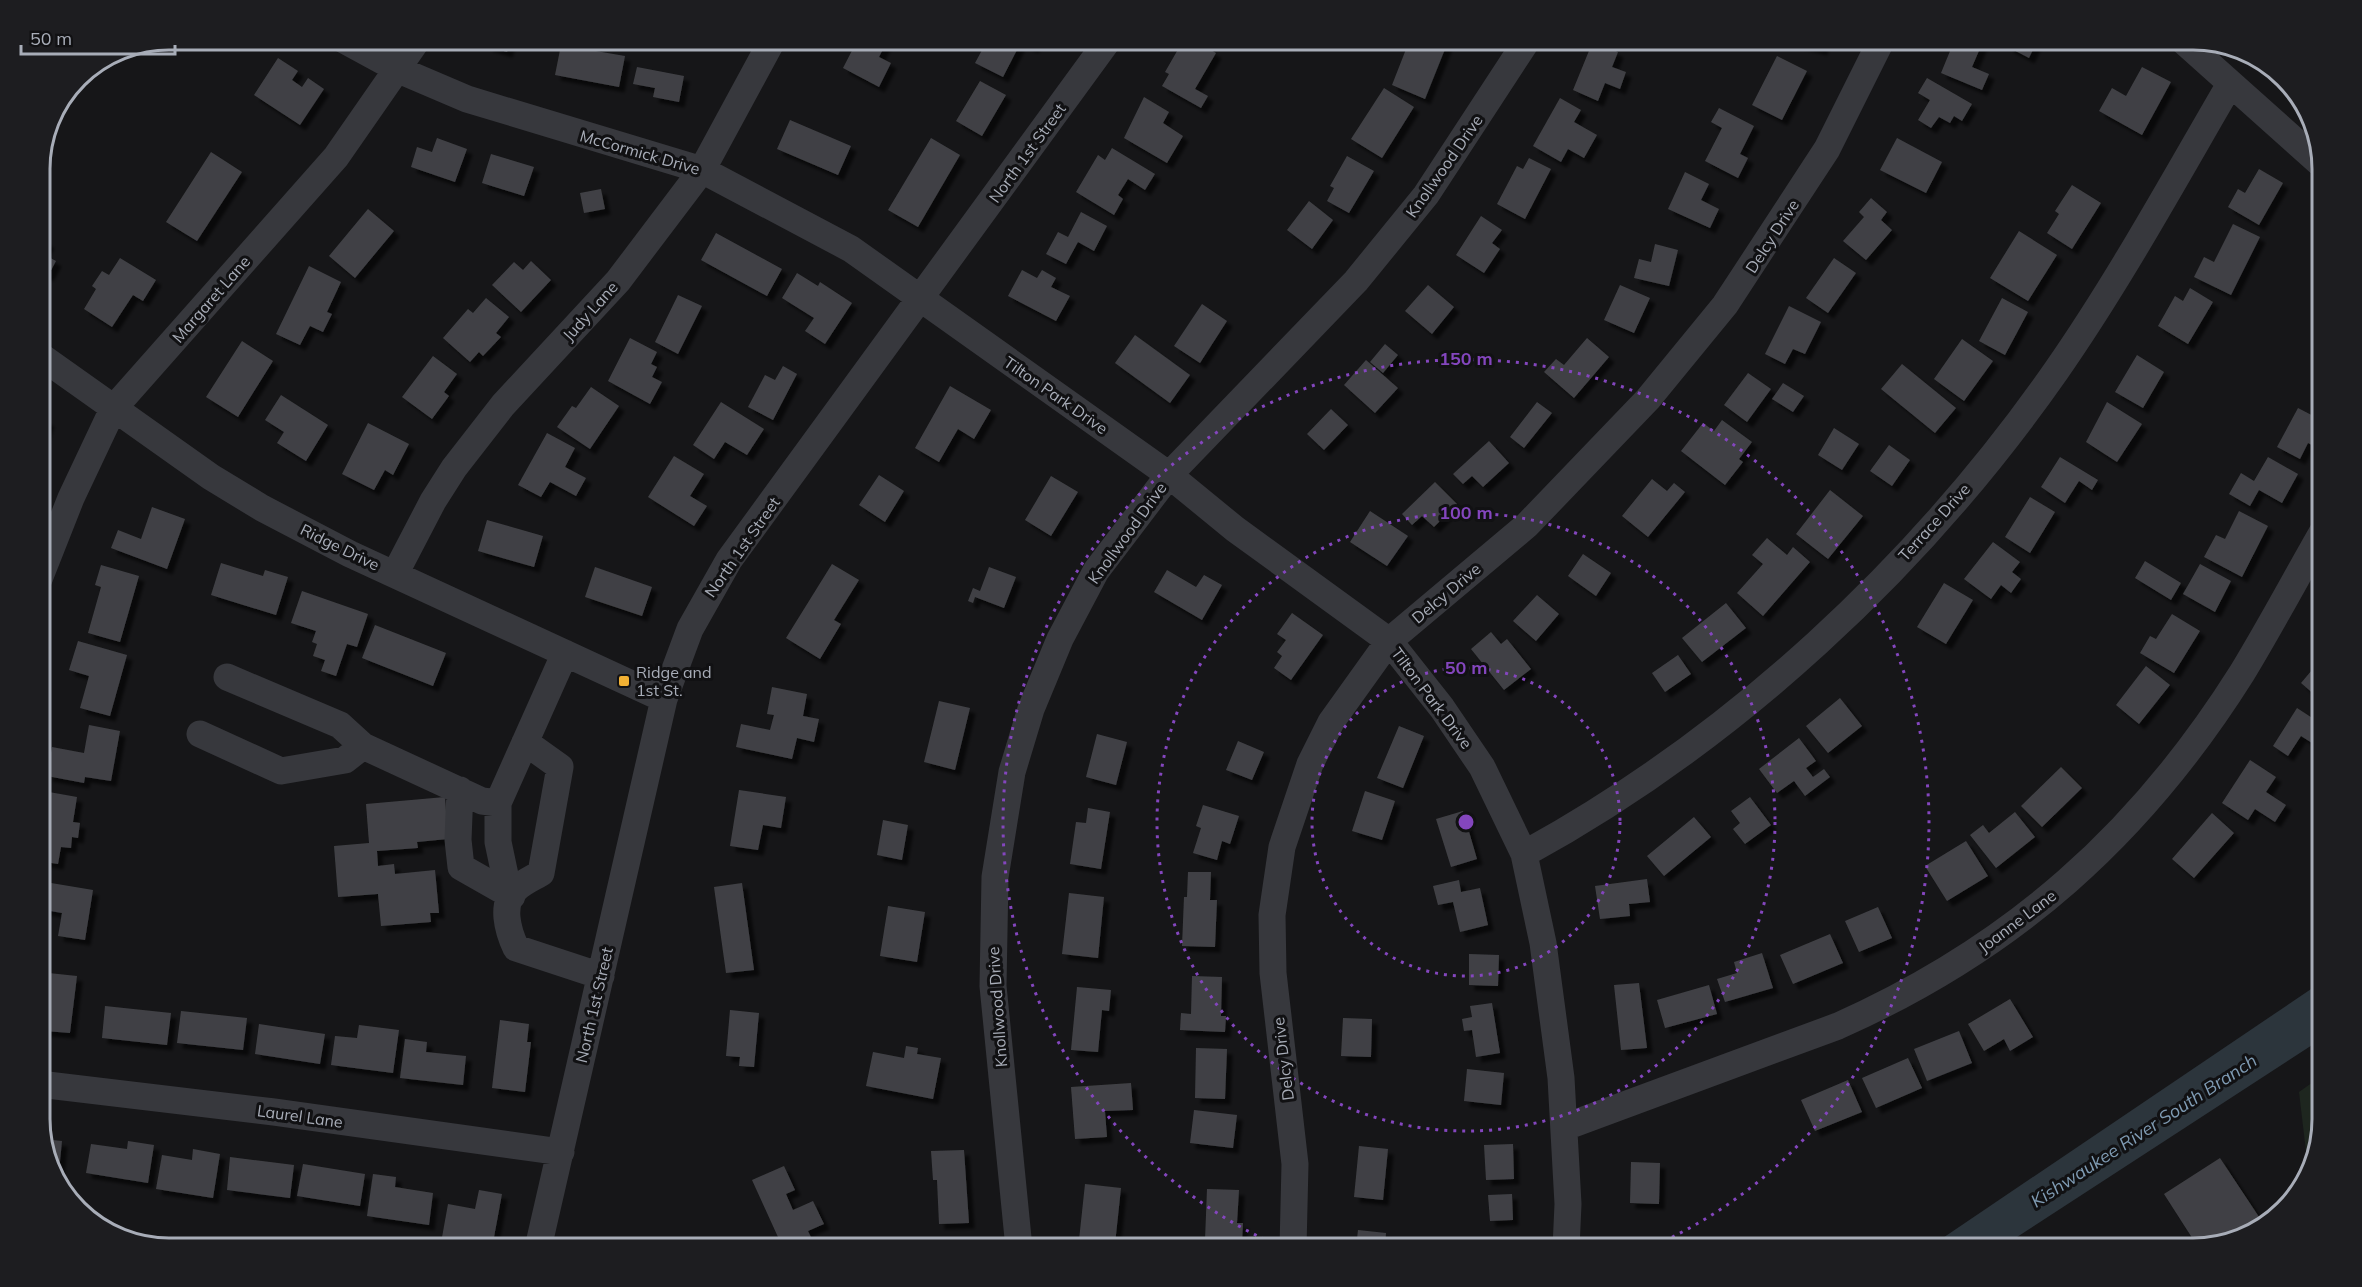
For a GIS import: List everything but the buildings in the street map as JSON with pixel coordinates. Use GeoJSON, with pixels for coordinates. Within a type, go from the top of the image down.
{"type":"FeatureCollection","features":[{"type":"Feature","properties":{"kind":"street","name":"McCormick Drive"},"geometry":{"type":"LineString","coordinates":[[362,50],[399,70],[512,115],[702,170],[851,249],[921,300]]}},
{"type":"Feature","properties":{"kind":"street","name":"Margaret Lane"},"geometry":{"type":"LineString","coordinates":[[50,551],[71,498],[113,409],[336,157],[411,50]]}},
{"type":"Feature","properties":{"kind":"street","name":"Judy Lane"},"geometry":{"type":"LineString","coordinates":[[395,574],[433,501],[454,468],[503,405],[618,281],[702,170],[767,50]]}},
{"type":"Feature","properties":{"kind":"street","name":"North 1st Street"},"geometry":{"type":"LineString","coordinates":[[540,1238],[664,699],[690,629],[729,560],[921,300],[1101,50]]}},
{"type":"Feature","properties":{"kind":"street","name":"Knollwood Drive"},"geometry":{"type":"LineString","coordinates":[[1018,1238],[992,962],[994,877],[1012,772],[1031,709],[1060,639],[1096,571],[1169,475],[1301,341],[1363,273],[1426,195],[1521,50]]}},
{"type":"Feature","properties":{"kind":"street","name":"Delcy Drive"},"geometry":{"type":"LineString","coordinates":[[1293,1238],[1295,1164],[1271,948],[1276,874],[1290,817],[1310,764],[1331,722],[1389,641],[1527,525],[1648,399],[1711,322],[1781,223],[1827,149],[1876,50]]}},
{"type":"Feature","properties":{"kind":"street"},"geometry":{"type":"LineString","coordinates":[[2193,50],[2311,156]]}},
{"type":"Feature","properties":{"kind":"street","name":"Terrace Drive"},"geometry":{"type":"LineString","coordinates":[[1524,854],[1581,823],[1741,708],[1820,640],[1935,524],[2055,372],[2101,304],[2230,84]]}},
{"type":"Feature","properties":{"kind":"street","name":"Tilton Park Drive"},"geometry":{"type":"LineString","coordinates":[[921,300],[1169,475],[1235,529],[1389,641],[1442,708],[1482,767],[1524,854],[1550,986],[1565,1127],[1566,1238]]}},
{"type":"Feature","properties":{"kind":"street","name":"Ridge Drive"},"geometry":{"type":"LineString","coordinates":[[50,363],[211,477],[252,502],[350,554],[664,699]]}},
{"type":"Feature","properties":{"kind":"street","name":"Joanne Lane"},"geometry":{"type":"LineString","coordinates":[[1565,1127],[1865,1014],[1958,964],[2020,922],[2116,835],[2175,768],[2242,672],[2312,550]]}},
{"type":"Feature","properties":{"kind":"street"},"geometry":{"type":"LineString","coordinates":[[510,895],[498,842],[498,803],[565,653]]}},
{"type":"Feature","properties":{"kind":"street"},"geometry":{"type":"LineString","coordinates":[[227,677],[340,725],[363,746],[482,801],[498,803]]}},
{"type":"Feature","properties":{"kind":"street"},"geometry":{"type":"LineString","coordinates":[[200,734],[280,771],[345,760],[363,746]]}},
{"type":"Feature","properties":{"kind":"street"},"geometry":{"type":"LineString","coordinates":[[525,742],[560,767],[541,873],[515,889],[510,895],[507,929],[516,948],[601,976]]}},
{"type":"Feature","properties":{"kind":"street"},"geometry":{"type":"LineString","coordinates":[[460,790],[458,840],[461,867],[510,895]]}},
{"type":"Feature","properties":{"kind":"street","name":"Laurel Lane"},"geometry":{"type":"LineString","coordinates":[[50,1085],[274,1112],[561,1152]]}},
{"type":"Feature","properties":{"kind":"shaded area"},"geometry":{"type":"Polygon","coordinates":[[[2312,1083],[2311,1134],[2306,1155],[2299,1092],[2312,1083]]]}},
{"type":"Feature","properties":{"kind":"water","name":"Kishwaukee River South Branch"},"geometry":{"type":"Polygon","coordinates":[[[2312,988],[2312,1045],[2015,1238],[1943,1238],[2312,988]]]}},
{"type":"Feature","properties":{"kind":"place","name":"Ridge and 1st St."},"geometry":{"type":"Point","coordinates":[624,681]}}]}
